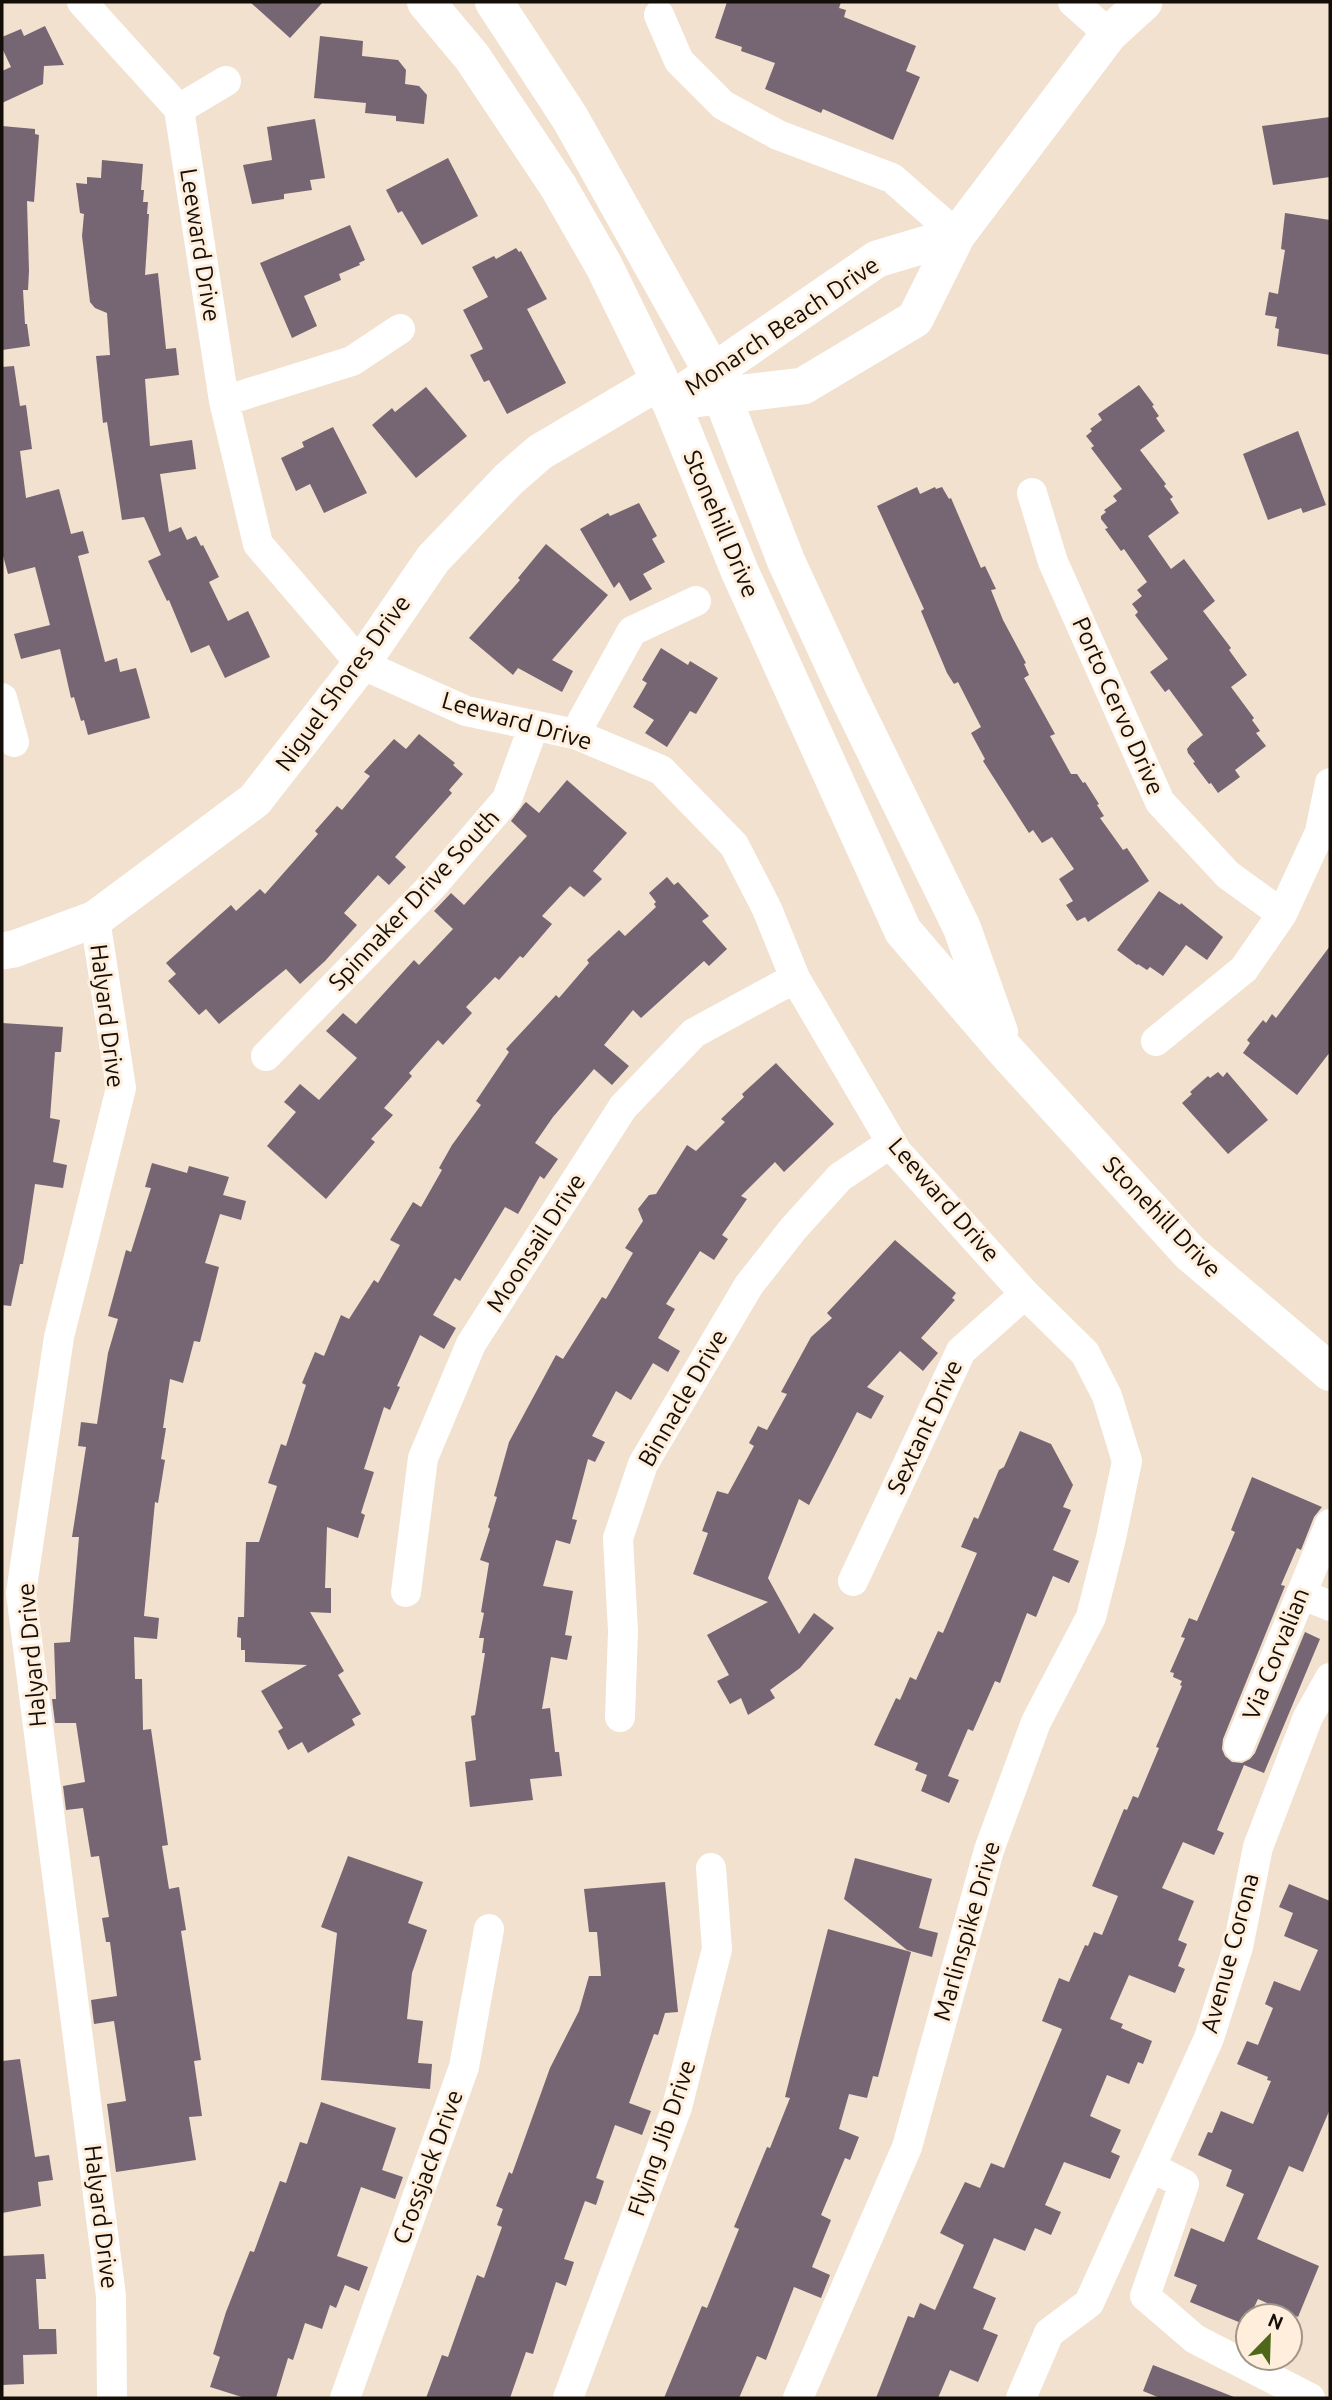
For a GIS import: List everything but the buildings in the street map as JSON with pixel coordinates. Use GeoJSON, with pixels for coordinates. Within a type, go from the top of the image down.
{"type":"FeatureCollection","features":[{"type":"Feature","properties":{"kind":"main road","name":"Stonehill Drive"},"geometry":{"type":"LineString","coordinates":[[426,2],[472,57],[558,186],[604,267],[667,396],[740,572],[903,931],[1005,1050],[1190,1253],[1330,1372]]}},
{"type":"Feature","properties":{"kind":"main road","name":"Stonehill Drive"},"geometry":{"type":"LineString","coordinates":[[494,2],[570,118],[717,384],[792,572],[845,689],[962,928],[1005,1050]]}},
{"type":"Feature","properties":{"kind":"street"},"geometry":{"type":"LineString","coordinates":[[82,2],[179,109],[226,81]]}},
{"type":"Feature","properties":{"kind":"street"},"geometry":{"type":"LineString","coordinates":[[1073,2],[1109,34]]}},
{"type":"Feature","properties":{"kind":"street","name":"Monarch Beach Drive"},"geometry":{"type":"LineString","coordinates":[[509,479],[553,466],[611,434],[667,396],[717,384],[803,386],[915,319],[957,235],[1109,34],[1144,2]]}},
{"type":"Feature","properties":{"kind":"street"},"geometry":{"type":"LineString","coordinates":[[659,15],[679,61],[723,105],[778,135],[892,178],[957,235]]}},
{"type":"Feature","properties":{"kind":"street","name":"Leeward Drive"},"geometry":{"type":"LineString","coordinates":[[179,109],[224,401],[258,544],[361,664],[466,711],[575,734],[661,770],[734,845],[767,909],[795,978],[891,1143],[1025,1294],[1085,1353],[1107,1396],[1127,1461]]}},
{"type":"Feature","properties":{"kind":"street","name":"Monarch Beach Drive"},"geometry":{"type":"LineString","coordinates":[[717,384],[877,259],[957,235]]}},
{"type":"Feature","properties":{"kind":"street"},"geometry":{"type":"LineString","coordinates":[[224,401],[352,361],[400,329]]}},
{"type":"Feature","properties":{"kind":"street","name":"Niguel Shores Drive"},"geometry":{"type":"LineString","coordinates":[[2,951],[94,919],[255,800],[361,664],[433,559],[509,479]]}},
{"type":"Feature","properties":{"kind":"street","name":"Porto Cervo Drive"},"geometry":{"type":"LineString","coordinates":[[1032,493],[1053,562],[1160,802],[1228,875],[1282,914]]}},
{"type":"Feature","properties":{"kind":"street"},"geometry":{"type":"LineString","coordinates":[[575,734],[632,631],[696,600]]}},
{"type":"Feature","properties":{"kind":"street"},"geometry":{"type":"LineString","coordinates":[[2,698],[14,742]]}},
{"type":"Feature","properties":{"kind":"street","name":"Spinnaker Drive South"},"geometry":{"type":"LineString","coordinates":[[266,1056],[434,884],[508,799],[534,725]]}},
{"type":"Feature","properties":{"kind":"street"},"geometry":{"type":"LineString","coordinates":[[1156,1041],[1244,969],[1282,914],[1320,832],[1330,783]]}},
{"type":"Feature","properties":{"kind":"street","name":"Halyard Drive"},"geometry":{"type":"LineString","coordinates":[[94,919],[121,1088],[59,1337],[21,1593],[111,2296],[112,2398]]}},
{"type":"Feature","properties":{"kind":"street","name":"Moonsail Drive"},"geometry":{"type":"LineString","coordinates":[[406,1592],[423,1458],[471,1344],[622,1107],[694,1033],[795,978]]}},
{"type":"Feature","properties":{"kind":"street","name":"Binnacle Drive"},"geometry":{"type":"LineString","coordinates":[[620,1717],[623,1631],[618,1538],[643,1464],[749,1285],[793,1229],[840,1177],[891,1143]]}},
{"type":"Feature","properties":{"kind":"street","name":"Sextant Drive"},"geometry":{"type":"LineString","coordinates":[[853,1581],[961,1351],[1025,1294]]}},
{"type":"Feature","properties":{"kind":"street","name":"Marlinspike Drive"},"geometry":{"type":"LineString","coordinates":[[798,2398],[907,2147],[989,1850],[1036,1722],[1091,1617],[1127,1461]]}},
{"type":"Feature","properties":{"kind":"street","name":"Via Corvalian"},"geometry":{"type":"LineString","coordinates":[[1239,1746],[1330,1524]]}},
{"type":"Feature","properties":{"kind":"street"},"geometry":{"type":"LineString","coordinates":[[1301,1594],[1330,1606]]}},
{"type":"Feature","properties":{"kind":"street","name":"Avenue Corona"},"geometry":{"type":"LineString","coordinates":[[1021,2398],[1049,2333],[1089,2303],[1209,2038],[1238,1947],[1258,1847],[1308,1717],[1330,1678]]}},
{"type":"Feature","properties":{"kind":"street","name":"Flying Jib Drive"},"geometry":{"type":"LineString","coordinates":[[568,2398],[677,2107],[717,1949],[711,1868]]}},
{"type":"Feature","properties":{"kind":"street","name":"Crossjack Drive"},"geometry":{"type":"LineString","coordinates":[[345,2398],[464,2067],[489,1930]]}},
{"type":"Feature","properties":{"kind":"street"},"geometry":{"type":"LineString","coordinates":[[1150,2167],[1184,2184],[1145,2295],[1195,2339],[1310,2398]]}}]}
